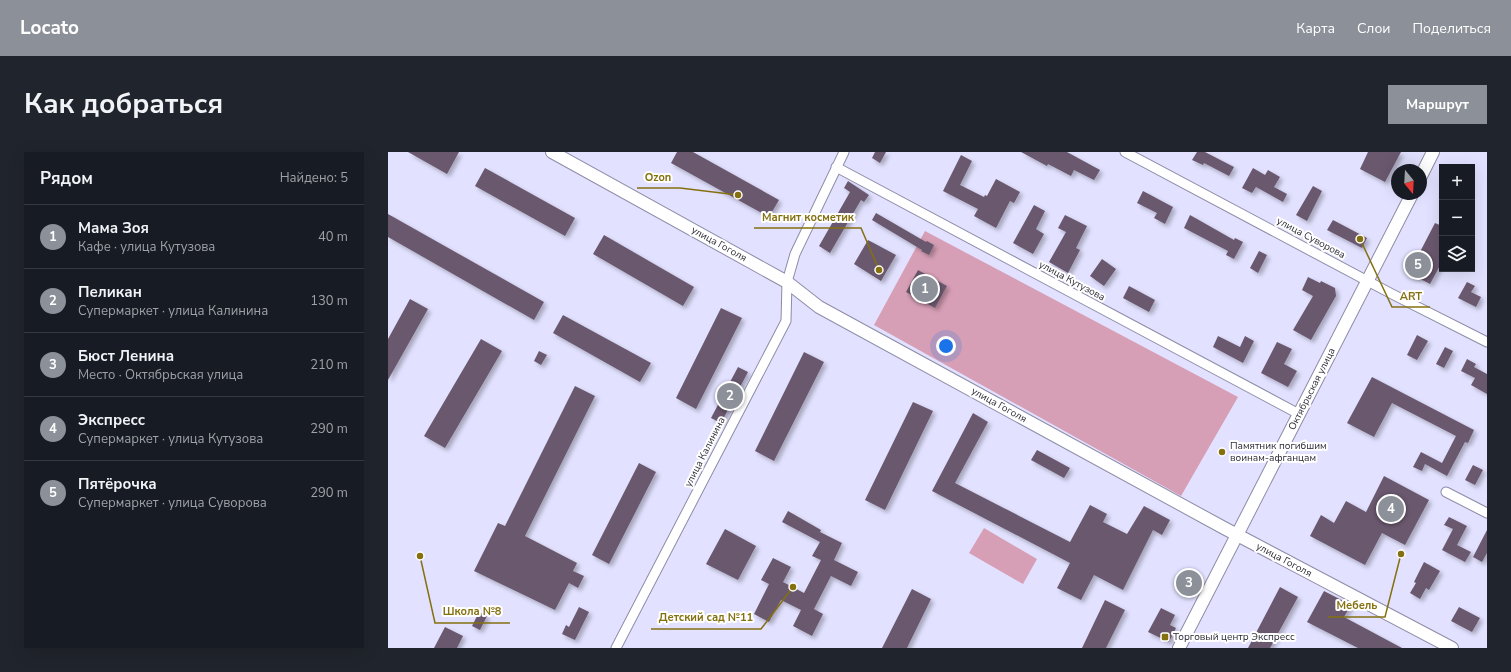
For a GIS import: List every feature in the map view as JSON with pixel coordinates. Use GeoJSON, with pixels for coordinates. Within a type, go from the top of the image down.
{"type":"FeatureCollection","features":[{"type":"Feature","properties":{"kind":"main road","name":"улица Гоголя"},"geometry":{"type":"LineString","coordinates":[[552,152],[787,282],[819,307],[1236,535],[1452,648]]}},
{"type":"Feature","properties":{"kind":"main road"},"geometry":{"type":"LineString","coordinates":[[1427,164],[1433,152]]}},
{"type":"Feature","properties":{"kind":"main road","name":"Октябрьская улица"},"geometry":{"type":"LineString","coordinates":[[1179,648],[1409,200]]}},
{"type":"Feature","properties":{"kind":"street","name":"улица Калинина"},"geometry":{"type":"LineString","coordinates":[[616,648],[786,321],[787,282],[795,254],[844,152]]}},
{"type":"Feature","properties":{"kind":"street","name":"улица Суворова"},"geometry":{"type":"LineString","coordinates":[[1125,152],[1368,281],[1487,342]]}},
{"type":"Feature","properties":{"kind":"street","name":"улица Кутузова"},"geometry":{"type":"LineString","coordinates":[[836,167],[1299,414]]}},
{"type":"Feature","properties":{"kind":"street"},"geometry":{"type":"LineString","coordinates":[[1446,492],[1487,513]]}},
{"type":"Feature","properties":{"kind":"shaded area"},"geometry":{"type":"Polygon","coordinates":[[[925,231],[1238,397],[1181,496],[874,325],[925,231]]]}},
{"type":"Feature","properties":{"kind":"shaded area"},"geometry":{"type":"Polygon","coordinates":[[[984,528],[1037,559],[1023,584],[969,553],[984,528]]]}},
{"type":"Feature","properties":{"kind":"building"},"geometry":{"type":"Polygon","coordinates":[[[408,152],[459,152],[447,174],[408,152]]]}},
{"type":"Feature","properties":{"kind":"building"},"geometry":{"type":"Polygon","coordinates":[[[677,152],[693,152],[779,200],[769,217],[671,163],[677,152]]]}},
{"type":"Feature","properties":{"kind":"building"},"geometry":{"type":"Polygon","coordinates":[[[875,152],[886,152],[880,163],[872,158],[875,152]]]}},
{"type":"Feature","properties":{"kind":"building"},"geometry":{"type":"Polygon","coordinates":[[[1021,152],[1067,152],[1100,170],[1094,180],[1074,170],[1071,176],[1048,164],[1047,166],[1021,152]]]}},
{"type":"Feature","properties":{"kind":"building"},"geometry":{"type":"Polygon","coordinates":[[[1197,152],[1205,152],[1234,167],[1229,176],[1204,163],[1203,165],[1192,160],[1197,152]]]}},
{"type":"Feature","properties":{"kind":"building"},"geometry":{"type":"Polygon","coordinates":[[[1368,152],[1401,152],[1395,164],[1391,164],[1391,171],[1385,182],[1360,169],[1368,152]]]}},
{"type":"Feature","properties":{"kind":"building"},"geometry":{"type":"Polygon","coordinates":[[[961,155],[972,161],[960,185],[984,197],[985,195],[987,196],[996,179],[1020,192],[1014,203],[1010,201],[996,228],[974,216],[978,209],[943,191],[961,155]]]}},
{"type":"Feature","properties":{"kind":"building"},"geometry":{"type":"Polygon","coordinates":[[[485,168],[575,218],[565,236],[475,186],[485,168]]]}},
{"type":"Feature","properties":{"kind":"building"},"geometry":{"type":"Polygon","coordinates":[[[1253,168],[1265,175],[1268,170],[1280,177],[1274,187],[1287,194],[1283,202],[1256,187],[1252,193],[1242,188],[1253,168]]]}},
{"type":"Feature","properties":{"kind":"building"},"geometry":{"type":"Polygon","coordinates":[[[848,181],[869,195],[864,202],[861,200],[830,253],[819,246],[850,192],[844,188],[848,181]]]}},
{"type":"Feature","properties":{"kind":"building"},"geometry":{"type":"Polygon","coordinates":[[[1313,186],[1322,191],[1307,221],[1296,215],[1313,186]]]}},
{"type":"Feature","properties":{"kind":"building"},"geometry":{"type":"Polygon","coordinates":[[[1143,191],[1173,207],[1165,224],[1154,218],[1157,213],[1137,203],[1143,191]]]}},
{"type":"Feature","properties":{"kind":"building"},"geometry":{"type":"Polygon","coordinates":[[[1034,205],[1045,211],[1036,229],[1044,234],[1033,254],[1013,243],[1034,205]]]}},
{"type":"Feature","properties":{"kind":"building"},"geometry":{"type":"Polygon","coordinates":[[[876,213],[926,242],[927,241],[934,245],[929,255],[872,220],[876,213]]]}},
{"type":"Feature","properties":{"kind":"building"},"geometry":{"type":"Polygon","coordinates":[[[388,214],[544,302],[534,320],[388,237],[388,214]]]}},
{"type":"Feature","properties":{"kind":"building"},"geometry":{"type":"Polygon","coordinates":[[[1065,215],[1087,226],[1076,248],[1080,250],[1068,273],[1049,262],[1066,232],[1058,228],[1065,215]]]}},
{"type":"Feature","properties":{"kind":"building"},"geometry":{"type":"Polygon","coordinates":[[[1190,215],[1234,240],[1235,238],[1243,242],[1234,259],[1226,255],[1228,251],[1184,228],[1190,215]]]}},
{"type":"Feature","properties":{"kind":"building"},"geometry":{"type":"Polygon","coordinates":[[[1333,220],[1367,238],[1362,248],[1327,230],[1333,220]]]}},
{"type":"Feature","properties":{"kind":"building"},"geometry":{"type":"Polygon","coordinates":[[[1435,223],[1439,225],[1439,268],[1430,284],[1409,273],[1435,223]]]}},
{"type":"Feature","properties":{"kind":"building"},"geometry":{"type":"Polygon","coordinates":[[[604,235],[694,287],[683,306],[593,254],[604,235]]]}},
{"type":"Feature","properties":{"kind":"building"},"geometry":{"type":"Polygon","coordinates":[[[868,240],[896,255],[881,281],[854,264],[868,240]]]}},
{"type":"Feature","properties":{"kind":"building"},"geometry":{"type":"Polygon","coordinates":[[[1259,251],[1267,255],[1258,273],[1250,268],[1259,251]]]}},
{"type":"Feature","properties":{"kind":"building"},"geometry":{"type":"Polygon","coordinates":[[[1102,259],[1116,269],[1104,286],[1090,276],[1102,259]]]}},
{"type":"Feature","properties":{"kind":"building"},"geometry":{"type":"Polygon","coordinates":[[[918,270],[947,286],[935,308],[906,292],[918,270]]]}},
{"type":"Feature","properties":{"kind":"building"},"geometry":{"type":"Polygon","coordinates":[[[1308,277],[1320,283],[1321,281],[1335,288],[1336,296],[1311,340],[1293,330],[1313,296],[1302,290],[1308,277]]]}},
{"type":"Feature","properties":{"kind":"building"},"geometry":{"type":"Polygon","coordinates":[[[1467,282],[1475,286],[1471,292],[1481,297],[1476,307],[1458,298],[1467,282]]]}},
{"type":"Feature","properties":{"kind":"building"},"geometry":{"type":"Polygon","coordinates":[[[1129,286],[1155,300],[1149,312],[1123,298],[1129,286]]]}},
{"type":"Feature","properties":{"kind":"building"},"geometry":{"type":"Polygon","coordinates":[[[410,299],[428,309],[388,380],[388,339],[410,299]]]}},
{"type":"Feature","properties":{"kind":"building"},"geometry":{"type":"Polygon","coordinates":[[[721,308],[742,318],[696,409],[676,398],[721,308]]]}},
{"type":"Feature","properties":{"kind":"building"},"geometry":{"type":"Polygon","coordinates":[[[563,315],[651,363],[640,382],[553,333],[563,315]]]}},
{"type":"Feature","properties":{"kind":"building"},"geometry":{"type":"Polygon","coordinates":[[[1417,335],[1428,341],[1417,360],[1407,355],[1417,335]]]}},
{"type":"Feature","properties":{"kind":"building"},"geometry":{"type":"Polygon","coordinates":[[[1218,336],[1240,347],[1245,336],[1254,341],[1243,363],[1213,347],[1218,336]]]}},
{"type":"Feature","properties":{"kind":"building"},"geometry":{"type":"Polygon","coordinates":[[[481,339],[502,351],[445,448],[424,436],[481,339]]]}},
{"type":"Feature","properties":{"kind":"building"},"geometry":{"type":"Polygon","coordinates":[[[1277,342],[1292,349],[1284,364],[1297,371],[1288,387],[1261,373],[1277,342]]]}},
{"type":"Feature","properties":{"kind":"building"},"geometry":{"type":"Polygon","coordinates":[[[1445,347],[1453,351],[1444,368],[1436,364],[1445,347]]]}},
{"type":"Feature","properties":{"kind":"building"},"geometry":{"type":"Polygon","coordinates":[[[539,351],[547,355],[541,365],[534,361],[539,351]]]}},
{"type":"Feature","properties":{"kind":"building"},"geometry":{"type":"Polygon","coordinates":[[[804,352],[824,362],[774,461],[755,451],[804,352]]]}},
{"type":"Feature","properties":{"kind":"building"},"geometry":{"type":"Polygon","coordinates":[[[1467,359],[1476,364],[1474,367],[1487,374],[1487,394],[1471,385],[1475,378],[1461,371],[1467,359]]]}},
{"type":"Feature","properties":{"kind":"building"},"geometry":{"type":"Polygon","coordinates":[[[738,367],[748,372],[721,423],[711,418],[738,367]]]}},
{"type":"Feature","properties":{"kind":"building"},"geometry":{"type":"Polygon","coordinates":[[[1372,377],[1474,430],[1468,443],[1465,442],[1447,476],[1425,464],[1422,471],[1413,467],[1421,452],[1442,463],[1456,436],[1392,403],[1374,437],[1347,423],[1372,377]]]}},
{"type":"Feature","properties":{"kind":"building"},"geometry":{"type":"Polygon","coordinates":[[[575,386],[595,396],[525,536],[577,563],[573,571],[584,576],[578,588],[569,583],[555,610],[474,571],[498,523],[505,526],[575,386]]]}},
{"type":"Feature","properties":{"kind":"building"},"geometry":{"type":"Polygon","coordinates":[[[913,402],[933,411],[885,510],[865,500],[913,402]]]}},
{"type":"Feature","properties":{"kind":"building"},"geometry":{"type":"Polygon","coordinates":[[[973,413],[988,422],[955,483],[1070,542],[1090,505],[1107,514],[1103,522],[1127,534],[1144,506],[1170,520],[1162,535],[1153,530],[1123,590],[1094,575],[1081,600],[1057,588],[1070,563],[932,491],[973,413]]]}},
{"type":"Feature","properties":{"kind":"building"},"geometry":{"type":"Polygon","coordinates":[[[1037,450],[1070,468],[1064,478],[1031,460],[1037,450]]]}},
{"type":"Feature","properties":{"kind":"building"},"geometry":{"type":"Polygon","coordinates":[[[639,463],[656,472],[609,564],[592,555],[639,463]]]}},
{"type":"Feature","properties":{"kind":"building"},"geometry":{"type":"Polygon","coordinates":[[[1473,465],[1483,470],[1475,485],[1465,480],[1473,465]]]}},
{"type":"Feature","properties":{"kind":"building"},"geometry":{"type":"Polygon","coordinates":[[[1384,476],[1429,500],[1405,545],[1382,533],[1365,565],[1310,536],[1321,515],[1334,523],[1346,501],[1366,512],[1384,476]]]}},
{"type":"Feature","properties":{"kind":"building"},"geometry":{"type":"Polygon","coordinates":[[[788,511],[821,530],[820,532],[842,543],[834,560],[858,572],[851,586],[831,576],[814,609],[823,614],[812,636],[793,626],[801,610],[781,600],[769,622],[754,614],[769,584],[761,580],[773,558],[791,567],[783,582],[804,593],[821,560],[812,556],[820,542],[782,522],[788,511]]]}},
{"type":"Feature","properties":{"kind":"building"},"geometry":{"type":"Polygon","coordinates":[[[1449,517],[1467,526],[1457,545],[1471,552],[1465,562],[1442,550],[1453,529],[1444,525],[1449,517]]]}},
{"type":"Feature","properties":{"kind":"building"},"geometry":{"type":"Polygon","coordinates":[[[725,529],[756,546],[738,580],[706,564],[725,529]]]}},
{"type":"Feature","properties":{"kind":"building"},"geometry":{"type":"Polygon","coordinates":[[[1487,530],[1487,553],[1482,562],[1473,557],[1487,530]]]}},
{"type":"Feature","properties":{"kind":"building"},"geometry":{"type":"Polygon","coordinates":[[[1424,562],[1440,571],[1429,590],[1426,588],[1420,599],[1410,593],[1416,583],[1414,582],[1424,562]]]}},
{"type":"Feature","properties":{"kind":"building"},"geometry":{"type":"Polygon","coordinates":[[[1280,587],[1298,597],[1270,648],[1248,648],[1280,587]]]}},
{"type":"Feature","properties":{"kind":"building"},"geometry":{"type":"Polygon","coordinates":[[[912,589],[931,599],[907,648],[882,648],[912,589]]]}},
{"type":"Feature","properties":{"kind":"building"},"geometry":{"type":"Polygon","coordinates":[[[1324,591],[1351,605],[1344,617],[1402,648],[1358,648],[1307,622],[1324,591]]]}},
{"type":"Feature","properties":{"kind":"building"},"geometry":{"type":"Polygon","coordinates":[[[1105,600],[1125,610],[1106,648],[1082,648],[1105,600]]]}},
{"type":"Feature","properties":{"kind":"building"},"geometry":{"type":"Polygon","coordinates":[[[579,607],[589,612],[575,640],[562,634],[566,625],[569,627],[579,607]]]}},
{"type":"Feature","properties":{"kind":"building"},"geometry":{"type":"Polygon","coordinates":[[[1459,607],[1480,618],[1472,632],[1451,621],[1459,607]]]}},
{"type":"Feature","properties":{"kind":"building"},"geometry":{"type":"Polygon","coordinates":[[[1161,608],[1175,615],[1170,625],[1176,628],[1169,642],[1148,632],[1161,608]]]}},
{"type":"Feature","properties":{"kind":"building"},"geometry":{"type":"Polygon","coordinates":[[[479,612],[487,616],[480,630],[472,626],[479,612]]]}},
{"type":"Feature","properties":{"kind":"building"},"geometry":{"type":"Polygon","coordinates":[[[445,627],[463,636],[457,648],[434,648],[445,627]]]}},
{"type":"Feature","properties":{"kind":"place","name":"Ozon"},"geometry":{"type":"Point","coordinates":[738,195]}},
{"type":"Feature","properties":{"kind":"place","name":"ART"},"geometry":{"type":"Point","coordinates":[1360,239]}},
{"type":"Feature","properties":{"kind":"place","name":"Пятёрочка"},"geometry":{"type":"Point","coordinates":[1418,265]}},
{"type":"Feature","properties":{"kind":"place","name":"Магнит косметик"},"geometry":{"type":"Point","coordinates":[879,270]}},
{"type":"Feature","properties":{"kind":"place","name":"Мама Зоя"},"geometry":{"type":"Point","coordinates":[925,289]}},
{"type":"Feature","properties":{"kind":"place","name":"Пеликан"},"geometry":{"type":"Point","coordinates":[730,396]}},
{"type":"Feature","properties":{"kind":"place","name":"Памятник погибшим воинам-афганцам"},"geometry":{"type":"Point","coordinates":[1222,452]}},
{"type":"Feature","properties":{"kind":"place","name":"Экспресс"},"geometry":{"type":"Point","coordinates":[1391,509]}},
{"type":"Feature","properties":{"kind":"place","name":"Мебель"},"geometry":{"type":"Point","coordinates":[1401,554]}},
{"type":"Feature","properties":{"kind":"place","name":"Школа №8"},"geometry":{"type":"Point","coordinates":[420,556]}},
{"type":"Feature","properties":{"kind":"place","name":"Бюст Ленина"},"geometry":{"type":"Point","coordinates":[1189,583]}},
{"type":"Feature","properties":{"kind":"place","name":"Детский сад №11"},"geometry":{"type":"Point","coordinates":[793,587]}},
{"type":"Feature","properties":{"kind":"place","name":"Торговый центр Экспресс"},"geometry":{"type":"Point","coordinates":[1165,637]}}]}
